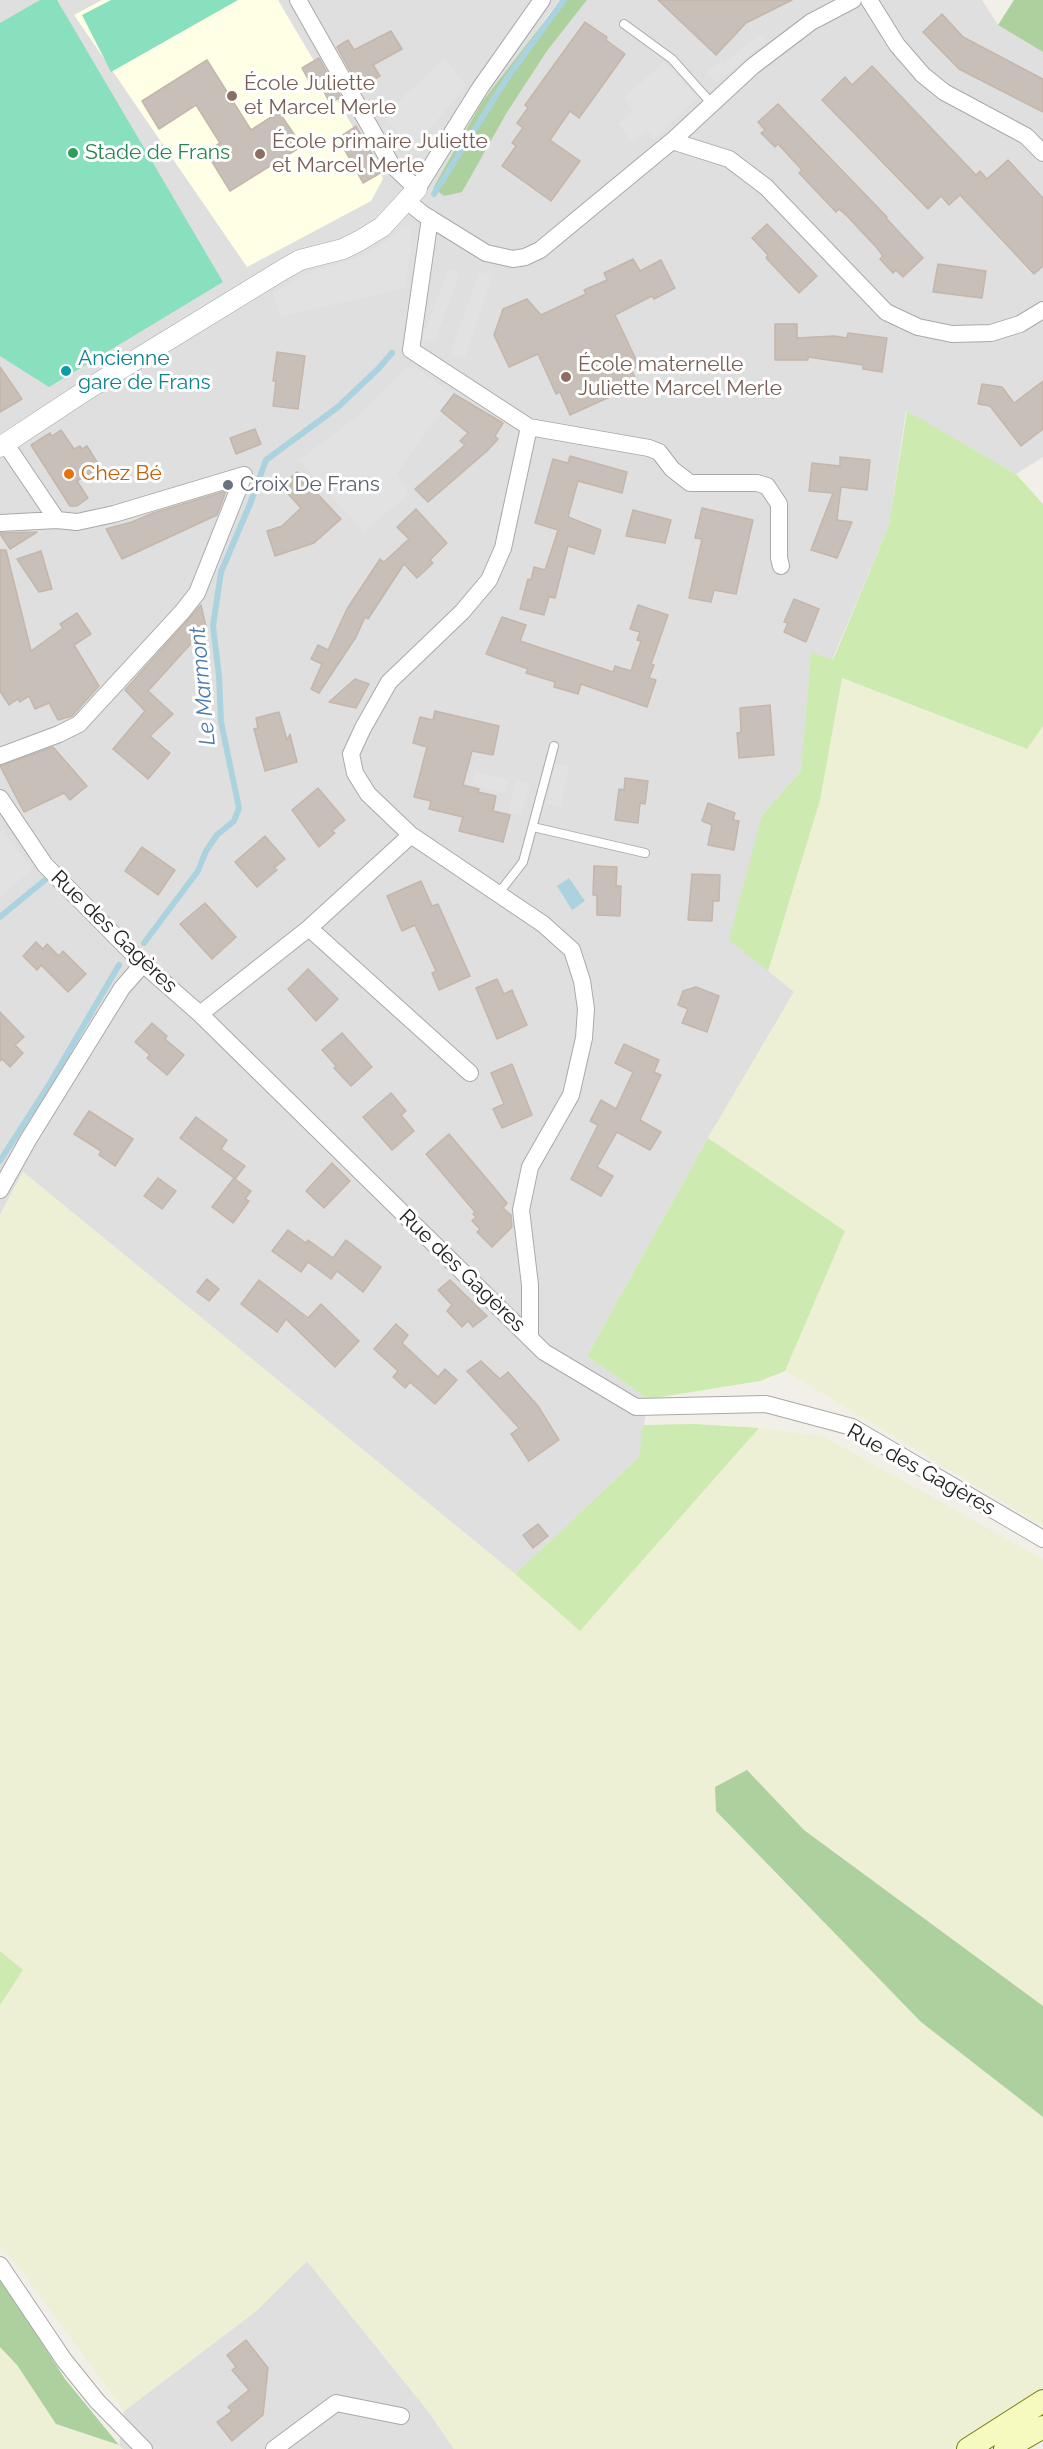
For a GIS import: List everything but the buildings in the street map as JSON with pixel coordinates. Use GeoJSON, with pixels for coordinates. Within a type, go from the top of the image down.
{"type":"FeatureCollection","features":[{"type":"Feature","properties":{"kind":"main road"},"geometry":{"type":"LineString","coordinates":[[968,2449],[1043,2401]]}},
{"type":"Feature","properties":{"kind":"main road"},"geometry":{"type":"LineString","coordinates":[[1005,2449],[1043,2427]]}},
{"type":"Feature","properties":{"kind":"street"},"geometry":{"type":"LineString","coordinates":[[298,0],[391,164],[430,218],[486,253],[513,259],[525,257],[540,250],[672,141],[753,66],[811,22],[853,0]]}},
{"type":"Feature","properties":{"kind":"street"},"geometry":{"type":"LineString","coordinates":[[57,520],[3,445],[88,388],[284,269],[300,261],[344,249],[360,242],[381,227],[412,195],[480,88],[542,0]]}},
{"type":"Feature","properties":{"kind":"street"},"geometry":{"type":"LineString","coordinates":[[869,0],[897,45],[923,75],[953,98],[1026,136],[1043,153]]}},
{"type":"Feature","properties":{"kind":"street"},"geometry":{"type":"LineString","coordinates":[[672,141],[729,159],[765,187],[886,312],[918,327],[952,334],[991,333],[1020,324],[1042,312]]}},
{"type":"Feature","properties":{"kind":"street"},"geometry":{"type":"LineString","coordinates":[[430,218],[411,350],[529,427],[649,448],[659,452],[672,469],[690,483],[757,483],[767,486],[779,504],[781,566]]}},
{"type":"Feature","properties":{"kind":"street"},"geometry":{"type":"LineString","coordinates":[[529,427],[503,548],[489,580],[462,612],[389,682],[351,754],[355,773],[369,794],[411,835],[543,924],[572,950],[582,981],[586,1009],[584,1038],[571,1095],[530,1167],[521,1210],[530,1285],[530,1338]]}},
{"type":"Feature","properties":{"kind":"street"},"geometry":{"type":"LineString","coordinates":[[0,523],[57,520],[77,522],[114,514],[244,475],[197,592],[182,612],[79,724],[0,756]]}},
{"type":"Feature","properties":{"kind":"street","name":"Rue des Gagères"},"geometry":{"type":"LineString","coordinates":[[0,798],[45,865],[143,964],[200,1014],[544,1352],[636,1407],[766,1404],[852,1427],[1043,1539]]}},
{"type":"Feature","properties":{"kind":"street"},"geometry":{"type":"LineString","coordinates":[[200,1014],[309,928],[411,835]]}},
{"type":"Feature","properties":{"kind":"street"},"geometry":{"type":"LineString","coordinates":[[309,928],[470,1073]]}},
{"type":"Feature","properties":{"kind":"street"},"geometry":{"type":"LineString","coordinates":[[0,1190],[34,1130],[122,988],[143,964]]}},
{"type":"Feature","properties":{"kind":"street"},"geometry":{"type":"LineString","coordinates":[[0,2265],[64,2360],[97,2401],[144,2449]]}},
{"type":"Feature","properties":{"kind":"street"},"geometry":{"type":"LineString","coordinates":[[274,2449],[336,2403],[401,2416]]}},
{"type":"Feature","properties":{"kind":"lane"},"geometry":{"type":"LineString","coordinates":[[624,24],[672,59],[712,104]]}},
{"type":"Feature","properties":{"kind":"lane"},"geometry":{"type":"LineString","coordinates":[[498,894],[523,862],[555,746]]}},
{"type":"Feature","properties":{"kind":"lane"},"geometry":{"type":"LineString","coordinates":[[533,827],[645,853]]}},
{"type":"Feature","properties":{"kind":"shaded area"},"geometry":{"type":"Polygon","coordinates":[[[0,0],[561,0],[547,16],[433,187],[444,196],[506,114],[547,51],[587,0],[982,0],[998,25],[1043,52],[1043,457],[1016,474],[906,411],[889,525],[832,660],[811,653],[801,771],[762,815],[794,992],[708,1138],[587,1356],[648,1399],[639,1457],[515,1574],[23,1172],[0,1215],[0,0]]]}},
{"type":"Feature","properties":{"kind":"shaded area","name":"École Juliette et Marcel Merle"},"geometry":{"type":"Polygon","coordinates":[[[102,0],[278,0],[382,176],[383,179],[371,201],[247,267],[74,15],[102,0]]]}},
{"type":"Feature","properties":{"kind":"shaded area"},"geometry":{"type":"Polygon","coordinates":[[[760,34],[767,42],[716,83],[707,72],[720,61],[723,64],[760,34]]]}},
{"type":"Feature","properties":{"kind":"shaded area"},"geometry":{"type":"Polygon","coordinates":[[[445,58],[466,86],[432,126],[410,147],[383,115],[445,58]]]}},
{"type":"Feature","properties":{"kind":"shaded area"},"geometry":{"type":"Polygon","coordinates":[[[663,62],[698,97],[654,139],[646,130],[633,143],[618,124],[633,110],[624,98],[663,62]]]}},
{"type":"Feature","properties":{"kind":"shaded area"},"geometry":{"type":"Polygon","coordinates":[[[404,226],[410,227],[411,241],[405,288],[280,317],[273,293],[304,275],[364,255],[384,243],[404,226]]]}},
{"type":"Feature","properties":{"kind":"shaded area"},"geometry":{"type":"Polygon","coordinates":[[[449,268],[460,273],[434,343],[422,338],[449,268]]]}},
{"type":"Feature","properties":{"kind":"shaded area"},"geometry":{"type":"Polygon","coordinates":[[[479,272],[493,274],[465,358],[450,354],[479,272]]]}},
{"type":"Feature","properties":{"kind":"shaded area"},"geometry":{"type":"Polygon","coordinates":[[[407,367],[416,368],[454,394],[397,473],[409,494],[364,532],[299,460],[358,416],[407,367]]]}},
{"type":"Feature","properties":{"kind":"shaded area"},"geometry":{"type":"Polygon","coordinates":[[[841,678],[1026,749],[1043,726],[1043,1526],[785,1371],[845,1231],[708,1138],[794,992],[768,971],[820,800],[841,678]]]}},
{"type":"Feature","properties":{"kind":"shaded area"},"geometry":{"type":"Polygon","coordinates":[[[556,764],[569,766],[561,807],[547,803],[556,764]]]}},
{"type":"Feature","properties":{"kind":"shaded area"},"geometry":{"type":"Polygon","coordinates":[[[475,772],[509,779],[504,794],[472,784],[475,772]]]}},
{"type":"Feature","properties":{"kind":"shaded area"},"geometry":{"type":"Polygon","coordinates":[[[516,781],[530,784],[521,816],[508,812],[516,781]]]}},
{"type":"Feature","properties":{"kind":"shaded area"},"geometry":{"type":"Polygon","coordinates":[[[2,830],[33,869],[0,897],[0,832],[2,830]]]}},
{"type":"Feature","properties":{"kind":"shaded area"},"geometry":{"type":"Polygon","coordinates":[[[23,1172],[515,1574],[579,1630],[759,1428],[823,1436],[1043,1559],[1043,2006],[804,1830],[747,1771],[715,1787],[716,1811],[921,2022],[1043,2117],[1043,2392],[952,2449],[454,2449],[428,2411],[307,2261],[255,2312],[124,2411],[14,2261],[0,2248],[0,2005],[23,1970],[0,1951],[0,1215],[23,1172]]]}},
{"type":"Feature","properties":{"kind":"shaded area"},"geometry":{"type":"Polygon","coordinates":[[[307,2261],[428,2411],[454,2449],[123,2449],[119,2445],[124,2411],[255,2312],[307,2261]]]}},
{"type":"Feature","properties":{"kind":"shaded area"},"geometry":{"type":"Polygon","coordinates":[[[0,2347],[17,2365],[56,2424],[119,2445],[123,2449],[0,2449],[0,2347]]]}},
{"type":"Feature","properties":{"kind":"green space","name":"Stade de Frans"},"geometry":{"type":"Polygon","coordinates":[[[40,0],[57,0],[223,282],[49,387],[0,356],[0,23],[40,0]]]}},
{"type":"Feature","properties":{"kind":"green space"},"geometry":{"type":"Polygon","coordinates":[[[111,0],[238,0],[111,72],[82,15],[111,0]]]}},
{"type":"Feature","properties":{"kind":"green space"},"geometry":{"type":"Polygon","coordinates":[[[561,0],[587,0],[547,51],[506,114],[462,192],[444,196],[433,188],[482,102],[561,0]]]}},
{"type":"Feature","properties":{"kind":"green space"},"geometry":{"type":"Polygon","coordinates":[[[1014,0],[1043,0],[1043,52],[998,25],[1014,0]]]}},
{"type":"Feature","properties":{"kind":"green space"},"geometry":{"type":"Polygon","coordinates":[[[907,411],[1016,474],[1043,504],[1043,726],[1027,749],[842,678],[820,800],[768,971],[729,940],[762,815],[801,771],[811,652],[833,660],[889,525],[907,411]]]}},
{"type":"Feature","properties":{"kind":"green space"},"geometry":{"type":"Polygon","coordinates":[[[708,1138],[845,1231],[785,1371],[760,1381],[648,1399],[587,1356],[708,1138]]]}},
{"type":"Feature","properties":{"kind":"green space"},"geometry":{"type":"Polygon","coordinates":[[[694,1424],[759,1428],[580,1631],[515,1574],[639,1457],[643,1425],[694,1424]]]}},
{"type":"Feature","properties":{"kind":"green space"},"geometry":{"type":"Polygon","coordinates":[[[747,1770],[804,1830],[1043,2006],[1043,2117],[921,2022],[716,1811],[715,1787],[747,1770]]]}},
{"type":"Feature","properties":{"kind":"green space"},"geometry":{"type":"Polygon","coordinates":[[[0,1951],[23,1970],[0,2005],[0,1951]]]}},
{"type":"Feature","properties":{"kind":"green space"},"geometry":{"type":"Polygon","coordinates":[[[0,2277],[65,2379],[119,2445],[56,2424],[17,2365],[0,2347],[0,2277]]]}},
{"type":"Feature","properties":{"kind":"water"},"geometry":{"type":"Polygon","coordinates":[[[569,878],[585,901],[572,910],[557,886],[569,878]]]}},
{"type":"Feature","properties":{"kind":"waterway","name":"Le Marmont"},"geometry":{"type":"LineString","coordinates":[[434,194],[507,78],[564,0]]}},
{"type":"Feature","properties":{"kind":"waterway","name":"Le Marmont"},"geometry":{"type":"LineString","coordinates":[[144,943],[198,871],[206,851],[217,835],[234,821],[239,808],[221,722],[219,676],[213,626],[221,572],[266,460],[338,407],[392,353]]}},
{"type":"Feature","properties":{"kind":"waterway"},"geometry":{"type":"LineString","coordinates":[[0,917],[45,880]]}},
{"type":"Feature","properties":{"kind":"waterway","name":"Le Marmont"},"geometry":{"type":"LineString","coordinates":[[0,1161],[50,1083],[119,965]]}},
{"type":"Feature","properties":{"kind":"place","name":"École Juliette et Marcel Merle"},"geometry":{"type":"Point","coordinates":[232,96]}},
{"type":"Feature","properties":{"kind":"place","name":"Stade de Frans"},"geometry":{"type":"Point","coordinates":[73,153]}},
{"type":"Feature","properties":{"kind":"place","name":"École primaire Juliette et Marcel Merle"},"geometry":{"type":"Point","coordinates":[260,154]}},
{"type":"Feature","properties":{"kind":"place","name":"Ancienne gare de Frans"},"geometry":{"type":"Point","coordinates":[66,371]}},
{"type":"Feature","properties":{"kind":"place","name":"École maternelle Juliette Marcel Merle"},"geometry":{"type":"Point","coordinates":[566,377]}},
{"type":"Feature","properties":{"kind":"place","name":"Chez Bé"},"geometry":{"type":"Point","coordinates":[69,474]}},
{"type":"Feature","properties":{"kind":"place","name":"Croix De Frans"},"geometry":{"type":"Point","coordinates":[228,485]}}]}
